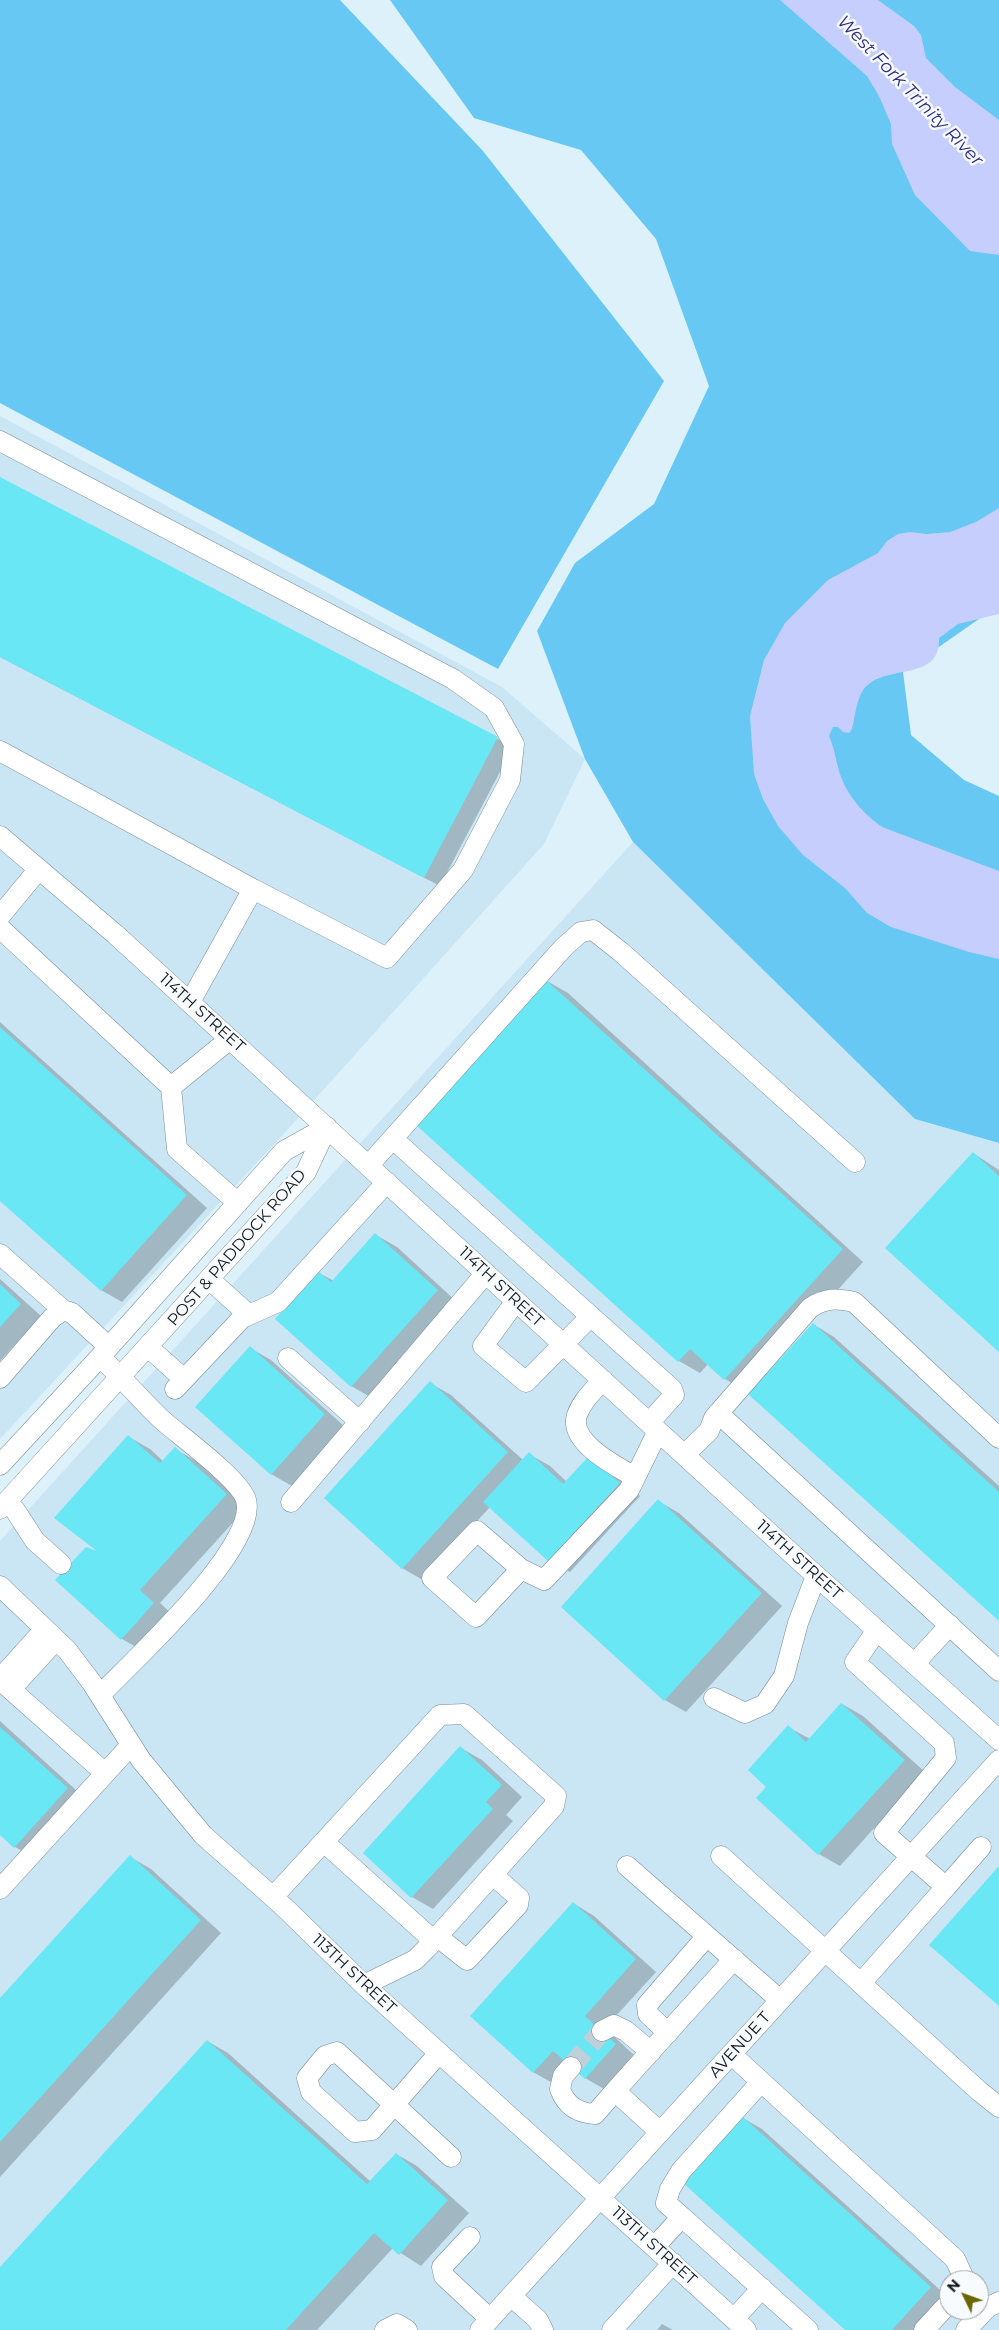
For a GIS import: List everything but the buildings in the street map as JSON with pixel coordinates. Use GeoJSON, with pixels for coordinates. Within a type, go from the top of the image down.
{"type":"FeatureCollection","features":[{"type":"Feature","properties":{"kind":"street"},"geometry":{"type":"LineString","coordinates":[[0,441],[453,679],[494,708],[514,744],[510,780],[463,870],[387,958],[253,890],[0,751]]}},
{"type":"Feature","properties":{"kind":"street","name":"114TH STREET"},"geometry":{"type":"LineString","coordinates":[[0,836],[115,934],[816,1576],[999,1740]]}},
{"type":"Feature","properties":{"kind":"street"},"geometry":{"type":"LineString","coordinates":[[0,916],[39,869]]}},
{"type":"Feature","properties":{"kind":"street"},"geometry":{"type":"LineString","coordinates":[[190,1002],[253,890]]}},
{"type":"Feature","properties":{"kind":"street"},"geometry":{"type":"LineString","coordinates":[[0,928],[171,1087],[177,1149],[238,1203]]}},
{"type":"Feature","properties":{"kind":"street"},"geometry":{"type":"LineString","coordinates":[[368,1166],[564,947],[581,932],[593,930],[855,1162]]}},
{"type":"Feature","properties":{"kind":"street"},"geometry":{"type":"LineString","coordinates":[[171,1087],[230,1039]]}},
{"type":"Feature","properties":{"kind":"street","name":"POST & PADDOCK ROAD"},"geometry":{"type":"LineString","coordinates":[[0,1465],[105,1352],[284,1152],[327,1128]]}},
{"type":"Feature","properties":{"kind":"street","name":"POST & PADDOCK ROAD"},"geometry":{"type":"LineString","coordinates":[[3,1506],[123,1377],[306,1172],[327,1128]]}},
{"type":"Feature","properties":{"kind":"street"},"geometry":{"type":"LineString","coordinates":[[392,1139],[674,1392],[674,1395],[653,1427],[635,1477],[628,1490],[544,1580],[520,1569]]}},
{"type":"Feature","properties":{"kind":"street"},"geometry":{"type":"LineString","coordinates":[[149,1348],[179,1384],[242,1318],[278,1302],[387,1182]]}},
{"type":"Feature","properties":{"kind":"street"},"geometry":{"type":"LineString","coordinates":[[0,1254],[62,1310],[72,1313],[105,1352],[123,1377],[162,1419],[235,1483],[246,1499],[247,1517],[232,1550],[174,1620],[100,1695]]}},
{"type":"Feature","properties":{"kind":"street"},"geometry":{"type":"LineString","coordinates":[[291,1502],[486,1273]]}},
{"type":"Feature","properties":{"kind":"street"},"geometry":{"type":"LineString","coordinates":[[210,1280],[249,1315]]}},
{"type":"Feature","properties":{"kind":"street"},"geometry":{"type":"LineString","coordinates":[[684,1455],[709,1431],[718,1413],[810,1308],[821,1300],[838,1298],[854,1302],[999,1438]]}},
{"type":"Feature","properties":{"kind":"street"},"geometry":{"type":"LineString","coordinates":[[516,1301],[483,1346],[526,1382],[591,1316]]}},
{"type":"Feature","properties":{"kind":"street"},"geometry":{"type":"LineString","coordinates":[[0,1378],[52,1318],[62,1310]]}},
{"type":"Feature","properties":{"kind":"street"},"geometry":{"type":"LineString","coordinates":[[288,1358],[360,1422]]}},
{"type":"Feature","properties":{"kind":"street"},"geometry":{"type":"LineString","coordinates":[[603,1380],[581,1406],[576,1417],[577,1428],[584,1440],[596,1452],[611,1464],[635,1477]]}},
{"type":"Feature","properties":{"kind":"street"},"geometry":{"type":"LineString","coordinates":[[718,1413],[999,1671]]}},
{"type":"Feature","properties":{"kind":"street"},"geometry":{"type":"LineString","coordinates":[[3,1506],[14,1510],[35,1541],[61,1564]]}},
{"type":"Feature","properties":{"kind":"street"},"geometry":{"type":"LineString","coordinates":[[714,1698],[745,1713],[765,1704],[784,1676],[798,1623],[816,1576]]}},
{"type":"Feature","properties":{"kind":"street","name":"113TH STREET"},"geometry":{"type":"LineString","coordinates":[[0,1586],[68,1650],[132,1745],[179,1809],[203,1835],[273,1898],[364,1985],[655,2246],[740,2325]]}},
{"type":"Feature","properties":{"kind":"street"},"geometry":{"type":"LineString","coordinates":[[914,1664],[950,1625]]}},
{"type":"Feature","properties":{"kind":"street"},"geometry":{"type":"LineString","coordinates":[[877,1630],[855,1662],[944,1743],[946,1758],[884,1833],[946,1887]]}},
{"type":"Feature","properties":{"kind":"street"},"geometry":{"type":"LineString","coordinates":[[51,1634],[4,1683],[105,1773]]}},
{"type":"Feature","properties":{"kind":"street"},"geometry":{"type":"LineString","coordinates":[[273,1898],[440,1714],[464,1714],[556,1796],[554,1806],[436,1939],[415,1960],[364,1985]]}},
{"type":"Feature","properties":{"kind":"street"},"geometry":{"type":"LineString","coordinates":[[0,1889],[132,1745]]}},
{"type":"Feature","properties":{"kind":"street","name":"AVENUE T"},"geometry":{"type":"LineString","coordinates":[[485,2325],[999,1760]]}},
{"type":"Feature","properties":{"kind":"street"},"geometry":{"type":"LineString","coordinates":[[324,1842],[436,1939],[467,1960],[518,1905],[520,1898],[493,1875]]}},
{"type":"Feature","properties":{"kind":"street"},"geometry":{"type":"LineString","coordinates":[[861,1983],[981,1847]]}},
{"type":"Feature","properties":{"kind":"street"},"geometry":{"type":"LineString","coordinates":[[721,1856],[979,2091],[999,2107]]}},
{"type":"Feature","properties":{"kind":"street"},"geometry":{"type":"LineString","coordinates":[[627,1866],[780,2000]]}},
{"type":"Feature","properties":{"kind":"street"},"geometry":{"type":"LineString","coordinates":[[668,2033],[648,2014],[647,2004],[707,1936]]}},
{"type":"Feature","properties":{"kind":"street"},"geometry":{"type":"LineString","coordinates":[[571,2067],[560,2081],[562,2096],[568,2104],[578,2111],[595,2114],[734,1959]]}},
{"type":"Feature","properties":{"kind":"street"},"geometry":{"type":"LineString","coordinates":[[602,2032],[614,2026],[621,2027],[651,2052]]}},
{"type":"Feature","properties":{"kind":"street"},"geometry":{"type":"LineString","coordinates":[[440,2053],[395,2104],[451,2157]]}},
{"type":"Feature","properties":{"kind":"street"},"geometry":{"type":"LineString","coordinates":[[731,2054],[955,2259],[960,2270]]}},
{"type":"Feature","properties":{"kind":"street"},"geometry":{"type":"LineString","coordinates":[[762,2082],[681,2171],[670,2189],[666,2203],[808,2330]]}},
{"type":"Feature","properties":{"kind":"street"},"geometry":{"type":"LineString","coordinates":[[615,2092],[660,2132]]}},
{"type":"Feature","properties":{"kind":"street"},"geometry":{"type":"LineString","coordinates":[[655,2246],[682,2217]]}},
{"type":"Feature","properties":{"kind":"street"},"geometry":{"type":"LineString","coordinates":[[470,2237],[442,2268],[444,2276],[485,2325]]}},
{"type":"Feature","properties":{"kind":"street"},"geometry":{"type":"LineString","coordinates":[[612,2330],[673,2263]]}},
{"type":"Feature","properties":{"kind":"street"},"geometry":{"type":"LineString","coordinates":[[740,2325],[762,2288]]}},
{"type":"Feature","properties":{"kind":"street"},"geometry":{"type":"LineString","coordinates":[[512,2296],[538,2320],[543,2330]]}},
{"type":"Feature","properties":{"kind":"street"},"geometry":{"type":"LineString","coordinates":[[966,2330],[988,2306],[999,2302]]}},
{"type":"Feature","properties":{"kind":"street"},"geometry":{"type":"LineString","coordinates":[[924,2330],[939,2314]]}},
{"type":"Feature","properties":{"kind":"street"},"geometry":{"type":"LineString","coordinates":[[385,2330],[397,2324],[407,2330]]}},
{"type":"Feature","properties":{"kind":"shaded area"},"geometry":{"type":"Polygon","coordinates":[[[0,0],[340,0],[483,151],[664,381],[498,669],[0,403],[0,0]]]}},
{"type":"Feature","properties":{"kind":"shaded area"},"geometry":{"type":"Polygon","coordinates":[[[390,0],[999,0],[999,605],[903,672],[911,735],[964,780],[999,796],[999,1143],[915,1119],[633,842],[585,759],[537,631],[575,563],[654,504],[709,386],[656,239],[581,150],[474,118],[390,0]]]}},
{"type":"Feature","properties":{"kind":"shaded area"},"geometry":{"type":"Polygon","coordinates":[[[0,416],[502,687],[585,759],[544,844],[290,1127],[0,1439],[0,416]]]}},
{"type":"Feature","properties":{"kind":"shaded area"},"geometry":{"type":"Polygon","coordinates":[[[633,842],[915,1119],[999,1143],[999,2330],[0,2330],[0,1541],[633,842]]]}},
{"type":"Feature","properties":{"kind":"water","name":"West Fork Trinity River"},"geometry":{"type":"Polygon","coordinates":[[[780,0],[878,0],[914,26],[921,35],[926,58],[955,87],[999,120],[999,255],[970,251],[915,195],[892,144],[891,124],[879,96],[867,76],[780,0]]]}},
{"type":"Feature","properties":{"kind":"water"},"geometry":{"type":"Polygon","coordinates":[[[999,508],[999,614],[958,624],[939,638],[937,653],[930,662],[920,668],[882,677],[871,683],[860,696],[852,729],[849,733],[843,732],[838,727],[833,727],[829,736],[844,785],[863,811],[875,822],[882,827],[999,871],[999,959],[969,952],[891,927],[867,913],[845,888],[803,855],[778,826],[763,799],[754,774],[750,716],[764,660],[785,623],[828,580],[878,553],[887,541],[898,534],[910,532],[927,534],[950,532],[976,522],[999,508]]]}},
{"type":"Feature","properties":{"kind":"tunnel"},"geometry":{"type":"LineString","coordinates":[[571,2067],[602,2031]]}}]}
